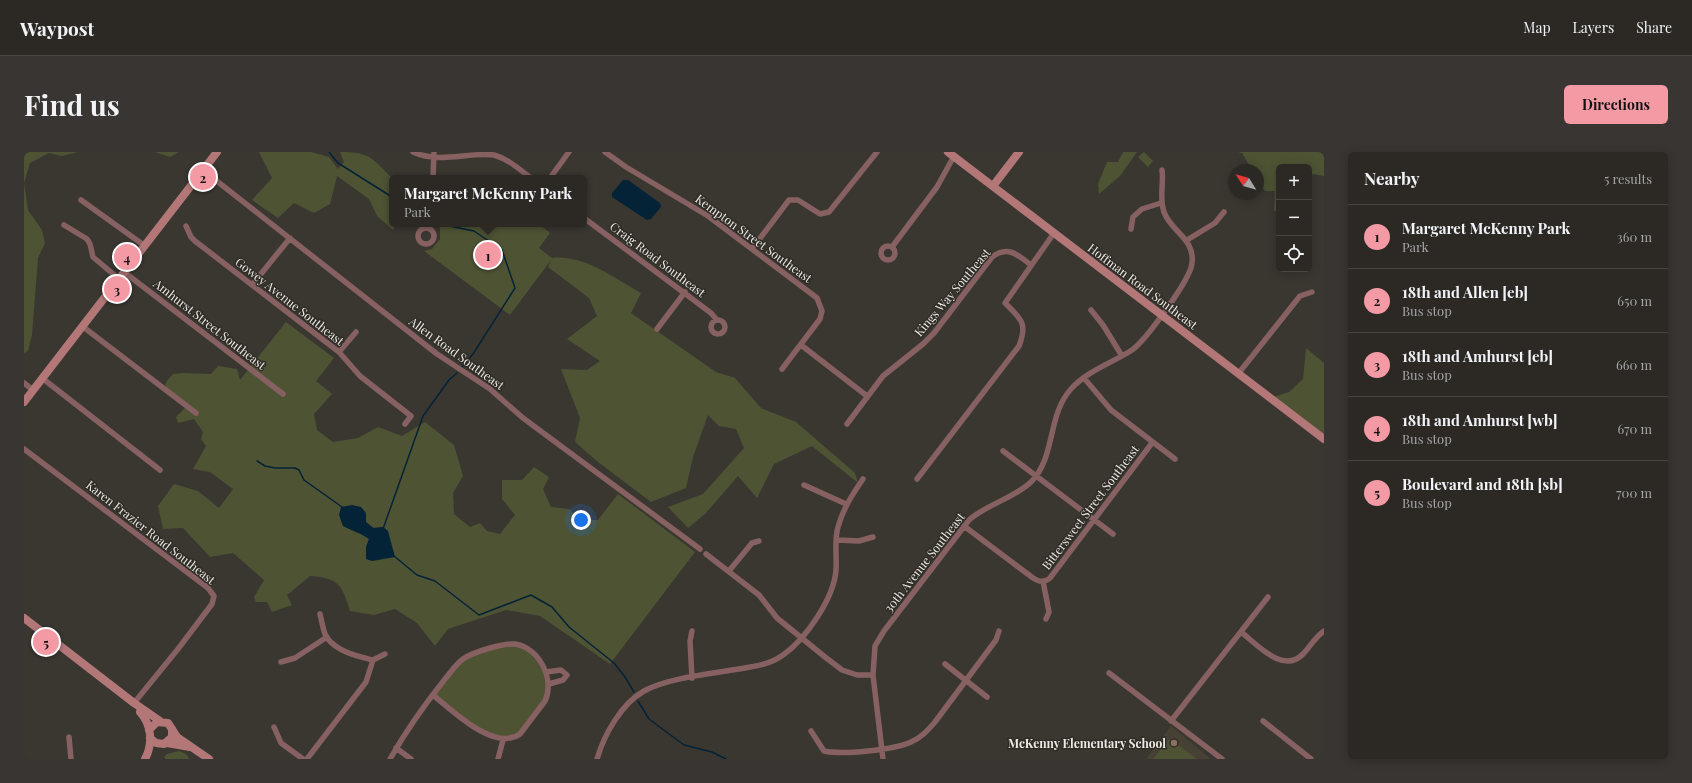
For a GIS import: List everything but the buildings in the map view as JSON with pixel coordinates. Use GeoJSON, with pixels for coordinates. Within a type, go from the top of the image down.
{"type":"FeatureCollection","features":[{"type":"Feature","properties":{"kind":"street"},"geometry":{"type":"LineString","coordinates":[[24,402],[204,171],[217,152]]}},
{"type":"Feature","properties":{"kind":"street"},"geometry":{"type":"LineString","coordinates":[[413,152],[434,155],[479,153],[494,155],[508,161],[527,175]]}},
{"type":"Feature","properties":{"kind":"street"},"geometry":{"type":"LineString","coordinates":[[552,175],[569,152]]}},
{"type":"Feature","properties":{"kind":"street","name":"Kempton Street Southeast"},"geometry":{"type":"LineString","coordinates":[[605,152],[648,181],[708,216],[812,293],[821,304],[822,311],[820,319],[782,369]]}},
{"type":"Feature","properties":{"kind":"street"},"geometry":{"type":"LineString","coordinates":[[752,249],[789,200],[798,200],[820,214],[830,212],[877,152]]}},
{"type":"Feature","properties":{"kind":"street"},"geometry":{"type":"LineString","coordinates":[[993,186],[1019,152]]}},
{"type":"Feature","properties":{"kind":"street"},"geometry":{"type":"LineString","coordinates":[[892,247],[937,187],[951,154]]}},
{"type":"Feature","properties":{"kind":"street","name":"Hoffman Road Southeast"},"geometry":{"type":"LineString","coordinates":[[951,154],[1324,439]]}},
{"type":"Feature","properties":{"kind":"street"},"geometry":{"type":"LineString","coordinates":[[433,175],[434,155]]}},
{"type":"Feature","properties":{"kind":"street"},"geometry":{"type":"LineString","coordinates":[[1162,170],[1162,203],[1169,221],[1187,240],[1215,223],[1224,212]]}},
{"type":"Feature","properties":{"kind":"street","name":"Allen Road Southeast"},"geometry":{"type":"LineString","coordinates":[[204,171],[437,354],[490,389],[520,415],[700,549]]}},
{"type":"Feature","properties":{"kind":"street"},"geometry":{"type":"LineString","coordinates":[[81,200],[145,246]]}},
{"type":"Feature","properties":{"kind":"street"},"geometry":{"type":"LineString","coordinates":[[1132,229],[1133,217],[1142,209],[1162,203]]}},
{"type":"Feature","properties":{"kind":"street","name":"Craig Road Southeast"},"geometry":{"type":"LineString","coordinates":[[587,220],[685,292],[711,313],[716,319]]}},
{"type":"Feature","properties":{"kind":"street"},"geometry":{"type":"LineString","coordinates":[[64,225],[87,239],[93,257],[119,279]]}},
{"type":"Feature","properties":{"kind":"street","name":"Gowey Avenue Southeast"},"geometry":{"type":"LineString","coordinates":[[186,226],[190,237],[339,352],[360,376],[411,416],[405,424]]}},
{"type":"Feature","properties":{"kind":"street"},"geometry":{"type":"LineString","coordinates":[[917,479],[1019,346],[1024,334],[1024,325],[1021,319],[1005,303],[1054,233]]}},
{"type":"Feature","properties":{"kind":"street"},"geometry":{"type":"LineString","coordinates":[[252,285],[290,238]]}},
{"type":"Feature","properties":{"kind":"street","name":"30th Avenue Southeast"},"geometry":{"type":"LineString","coordinates":[[883,759],[873,675],[876,646],[884,631],[964,526],[977,514],[1023,489],[1036,476],[1045,459],[1062,402],[1072,388],[1084,378],[1136,346],[1186,281],[1190,271],[1192,258],[1187,240]]}},
{"type":"Feature","properties":{"kind":"street","name":"Kings Way Southeast"},"geometry":{"type":"LineString","coordinates":[[847,424],[867,396],[891,368],[910,354],[934,332],[992,257],[999,252],[1008,251],[1020,256],[1031,266]]}},
{"type":"Feature","properties":{"kind":"street","name":"Amhurst Street Southeast"},"geometry":{"type":"LineString","coordinates":[[124,272],[282,394]]}},
{"type":"Feature","properties":{"kind":"street"},"geometry":{"type":"LineString","coordinates":[[657,329],[685,292]]}},
{"type":"Feature","properties":{"kind":"street"},"geometry":{"type":"LineString","coordinates":[[1238,374],[1300,296],[1312,292]]}},
{"type":"Feature","properties":{"kind":"street"},"geometry":{"type":"LineString","coordinates":[[1091,310],[1103,325],[1122,356]]}},
{"type":"Feature","properties":{"kind":"street"},"geometry":{"type":"LineString","coordinates":[[82,326],[196,413]]}},
{"type":"Feature","properties":{"kind":"street"},"geometry":{"type":"LineString","coordinates":[[339,352],[356,332]]}},
{"type":"Feature","properties":{"kind":"street"},"geometry":{"type":"LineString","coordinates":[[801,345],[867,396]]}},
{"type":"Feature","properties":{"kind":"street"},"geometry":{"type":"LineString","coordinates":[[42,378],[160,470]]}},
{"type":"Feature","properties":{"kind":"street"},"geometry":{"type":"LineString","coordinates":[[1084,378],[1111,410],[1174,459]]}},
{"type":"Feature","properties":{"kind":"street"},"geometry":{"type":"LineString","coordinates":[[24,383],[33,390]]}},
{"type":"Feature","properties":{"kind":"street","name":"Bittersweet Street Southeast"},"geometry":{"type":"LineString","coordinates":[[964,526],[1032,578],[1043,581],[1050,578],[1152,443]]}},
{"type":"Feature","properties":{"kind":"street","name":"Karen Frazier Road Southeast"},"geometry":{"type":"LineString","coordinates":[[24,450],[208,588],[214,596],[212,604],[134,703]]}},
{"type":"Feature","properties":{"kind":"street"},"geometry":{"type":"LineString","coordinates":[[1003,451],[1113,534]]}},
{"type":"Feature","properties":{"kind":"street"},"geometry":{"type":"LineString","coordinates":[[597,759],[605,734],[636,696],[661,684],[751,668],[773,661],[784,655],[817,617],[832,589],[836,571],[837,530],[846,504],[863,480]]}},
{"type":"Feature","properties":{"kind":"street"},"geometry":{"type":"LineString","coordinates":[[804,484],[846,504]]}},
{"type":"Feature","properties":{"kind":"street"},"geometry":{"type":"LineString","coordinates":[[837,540],[859,541],[873,537]]}},
{"type":"Feature","properties":{"kind":"street"},"geometry":{"type":"LineString","coordinates":[[729,571],[752,543],[759,541]]}},
{"type":"Feature","properties":{"kind":"street"},"geometry":{"type":"LineString","coordinates":[[706,554],[760,595],[777,618],[800,638],[842,670],[857,675],[873,675]]}},
{"type":"Feature","properties":{"kind":"street"},"geometry":{"type":"LineString","coordinates":[[1043,581],[1050,612],[1046,618]]}},
{"type":"Feature","properties":{"kind":"street"},"geometry":{"type":"LineString","coordinates":[[1171,721],[1268,596]]}},
{"type":"Feature","properties":{"kind":"street"},"geometry":{"type":"LineString","coordinates":[[320,614],[327,637],[347,652],[373,660],[385,654]]}},
{"type":"Feature","properties":{"kind":"street"},"geometry":{"type":"LineString","coordinates":[[24,618],[134,703],[146,719],[150,734],[156,743],[191,747]]}},
{"type":"Feature","properties":{"kind":"street"},"geometry":{"type":"LineString","coordinates":[[692,631],[690,641],[692,678]]}},
{"type":"Feature","properties":{"kind":"street"},"geometry":{"type":"LineString","coordinates":[[811,731],[824,751],[833,753],[907,744],[924,734],[996,640],[999,631]]}},
{"type":"Feature","properties":{"kind":"street"},"geometry":{"type":"LineString","coordinates":[[1241,632],[1274,658],[1281,662],[1289,662],[1303,655],[1324,631]]}},
{"type":"Feature","properties":{"kind":"street"},"geometry":{"type":"LineString","coordinates":[[280,662],[295,658],[327,637]]}},
{"type":"Feature","properties":{"kind":"street"},"geometry":{"type":"LineString","coordinates":[[390,759],[433,695],[460,661],[465,657],[509,644],[518,645],[532,652],[538,659],[546,672],[549,684],[548,695],[545,701],[520,734],[503,740],[478,729],[433,695]]}},
{"type":"Feature","properties":{"kind":"street"},"geometry":{"type":"LineString","coordinates":[[307,759],[366,682],[371,672],[373,660]]}},
{"type":"Feature","properties":{"kind":"street"},"geometry":{"type":"LineString","coordinates":[[945,664],[987,697]]}},
{"type":"Feature","properties":{"kind":"street"},"geometry":{"type":"LineString","coordinates":[[546,672],[561,670],[567,675],[563,680],[549,684]]}},
{"type":"Feature","properties":{"kind":"street"},"geometry":{"type":"LineString","coordinates":[[1109,673],[1222,759]]}},
{"type":"Feature","properties":{"kind":"street"},"geometry":{"type":"LineString","coordinates":[[134,703],[140,705],[160,721],[168,723],[177,737],[209,759]]}},
{"type":"Feature","properties":{"kind":"street"},"geometry":{"type":"LineString","coordinates":[[145,759],[149,751],[150,734],[153,724],[160,721]]}},
{"type":"Feature","properties":{"kind":"street"},"geometry":{"type":"LineString","coordinates":[[1263,721],[1311,759]]}},
{"type":"Feature","properties":{"kind":"street"},"geometry":{"type":"LineString","coordinates":[[274,727],[281,743],[303,759]]}},
{"type":"Feature","properties":{"kind":"street"},"geometry":{"type":"LineString","coordinates":[[150,759],[172,737],[172,730]]}},
{"type":"Feature","properties":{"kind":"street"},"geometry":{"type":"LineString","coordinates":[[69,737],[71,759]]}},
{"type":"Feature","properties":{"kind":"street"},"geometry":{"type":"LineString","coordinates":[[498,759],[503,740]]}},
{"type":"Feature","properties":{"kind":"street"},"geometry":{"type":"LineString","coordinates":[[396,748],[410,759]]}},
{"type":"Feature","properties":{"kind":"shaded area","name":"McKenny Elementary School"},"geometry":{"type":"Polygon","coordinates":[[[1171,726],[1211,759],[1146,759],[1171,726]]]}},
{"type":"Feature","properties":{"kind":"green space"},"geometry":{"type":"Polygon","coordinates":[[[24,152],[78,152],[62,156],[49,153],[30,163],[24,183],[24,152]]]}},
{"type":"Feature","properties":{"kind":"green space"},"geometry":{"type":"Polygon","coordinates":[[[155,152],[179,152],[170,157],[155,152]]]}},
{"type":"Feature","properties":{"kind":"green space"},"geometry":{"type":"Polygon","coordinates":[[[259,152],[311,152],[329,157],[338,169],[344,162],[340,152],[358,153],[364,155],[375,161],[389,175],[389,226],[377,216],[369,199],[337,176],[330,204],[314,213],[294,203],[278,218],[252,200],[272,178],[259,152]]]}},
{"type":"Feature","properties":{"kind":"green space"},"geometry":{"type":"Polygon","coordinates":[[[1123,152],[1137,152],[1120,176],[1099,194],[1098,184],[1107,162],[1118,162],[1123,152]]]}},
{"type":"Feature","properties":{"kind":"green space"},"geometry":{"type":"Polygon","coordinates":[[[1144,152],[1153,161],[1148,167],[1138,157],[1144,152]]]}},
{"type":"Feature","properties":{"kind":"green space"},"geometry":{"type":"Polygon","coordinates":[[[1238,152],[1324,152],[1324,176],[1313,174],[1312,176],[1312,164],[1276,164],[1276,211],[1274,211],[1275,191],[1265,191],[1264,189],[1264,164],[1248,164],[1242,153],[1238,152]]]}},
{"type":"Feature","properties":{"kind":"green space"},"geometry":{"type":"Polygon","coordinates":[[[24,183],[28,210],[42,230],[45,243],[38,258],[32,335],[28,351],[24,353],[24,183]]]}},
{"type":"Feature","properties":{"kind":"green space"},"geometry":{"type":"Polygon","coordinates":[[[440,227],[543,227],[550,233],[539,248],[552,258],[575,260],[599,269],[641,293],[631,313],[716,372],[735,378],[761,408],[796,422],[855,473],[858,483],[812,446],[774,464],[757,498],[738,476],[706,513],[688,528],[668,507],[703,494],[744,448],[736,429],[719,426],[708,415],[693,457],[686,488],[651,502],[598,462],[575,442],[580,418],[561,369],[587,370],[600,361],[567,339],[597,316],[589,298],[548,267],[551,260],[510,315],[424,251],[432,249],[440,239],[440,227]]]}},
{"type":"Feature","properties":{"kind":"green space"},"geometry":{"type":"Polygon","coordinates":[[[286,322],[334,358],[316,381],[332,394],[314,414],[317,430],[333,442],[358,438],[378,427],[402,436],[425,422],[454,445],[463,476],[453,493],[454,514],[470,527],[480,523],[487,531],[500,534],[515,515],[502,499],[502,480],[522,480],[534,467],[549,477],[543,489],[551,507],[569,509],[580,520],[598,520],[618,494],[695,552],[610,664],[540,616],[506,610],[448,629],[435,646],[417,623],[395,609],[374,615],[350,611],[338,584],[320,577],[310,576],[287,595],[292,605],[272,612],[267,602],[256,602],[254,597],[264,580],[233,553],[210,557],[183,528],[163,529],[158,506],[174,484],[198,491],[219,508],[233,489],[210,472],[193,469],[206,446],[201,439],[203,432],[194,419],[178,423],[176,417],[187,406],[165,389],[166,382],[173,374],[211,374],[218,366],[237,369],[240,380],[286,322]],[[366,513],[362,534],[369,539],[366,547],[390,542],[388,531],[383,527],[374,528],[366,522],[366,513]]]}},
{"type":"Feature","properties":{"kind":"green space"},"geometry":{"type":"Polygon","coordinates":[[[1306,348],[1324,363],[1324,439],[1270,398],[1289,392],[1303,379],[1306,348]]]}},
{"type":"Feature","properties":{"kind":"green space"},"geometry":{"type":"Polygon","coordinates":[[[509,644],[529,651],[539,661],[548,695],[515,737],[486,734],[433,695],[465,657],[509,644]]]}},
{"type":"Feature","properties":{"kind":"green space"},"geometry":{"type":"Polygon","coordinates":[[[1168,740],[1172,740],[1197,759],[1153,759],[1168,740]]]}},
{"type":"Feature","properties":{"kind":"green space"},"geometry":{"type":"Polygon","coordinates":[[[179,751],[186,754],[190,759],[166,759],[164,757],[167,754],[179,751]]]}},
{"type":"Feature","properties":{"kind":"water"},"geometry":{"type":"Polygon","coordinates":[[[623,180],[628,180],[660,203],[661,207],[651,219],[647,220],[612,197],[612,193],[623,180]]]}},
{"type":"Feature","properties":{"kind":"water"},"geometry":{"type":"Polygon","coordinates":[[[352,505],[361,507],[366,513],[366,522],[373,528],[383,527],[388,531],[395,557],[372,561],[366,559],[366,547],[369,539],[343,526],[339,515],[341,507],[352,505]]]}},
{"type":"Feature","properties":{"kind":"waterway"},"geometry":{"type":"LineString","coordinates":[[329,152],[338,163],[389,195]]}},
{"type":"Feature","properties":{"kind":"waterway"},"geometry":{"type":"LineString","coordinates":[[454,227],[474,231],[502,250],[515,288],[473,354],[462,367]]}},
{"type":"Feature","properties":{"kind":"waterway"},"geometry":{"type":"LineString","coordinates":[[383,529],[423,416],[449,380],[457,373]]}},
{"type":"Feature","properties":{"kind":"waterway"},"geometry":{"type":"LineString","coordinates":[[257,461],[265,466],[275,468],[295,468],[299,470],[304,480],[342,507]]}},
{"type":"Feature","properties":{"kind":"waterway"},"geometry":{"type":"LineString","coordinates":[[394,556],[417,575],[435,581],[479,615],[531,595],[552,607],[569,627],[614,663],[634,692]]}},
{"type":"Feature","properties":{"kind":"waterway"},"geometry":{"type":"LineString","coordinates":[[638,701],[649,719],[684,745],[712,752],[726,759]]}},
{"type":"Feature","properties":{"kind":"place","name":"18th and Allen [eb]"},"geometry":{"type":"Point","coordinates":[203,177]}},
{"type":"Feature","properties":{"kind":"place","name":"Margaret McKenny Park"},"geometry":{"type":"Point","coordinates":[488,255]}},
{"type":"Feature","properties":{"kind":"place","name":"18th and Amhurst [wb]"},"geometry":{"type":"Point","coordinates":[127,257]}},
{"type":"Feature","properties":{"kind":"place","name":"18th and Amhurst [eb]"},"geometry":{"type":"Point","coordinates":[117,289]}},
{"type":"Feature","properties":{"kind":"place","name":"Boulevard and 18th [sb]"},"geometry":{"type":"Point","coordinates":[46,642]}},
{"type":"Feature","properties":{"kind":"place","name":"McKenny Elementary School"},"geometry":{"type":"Point","coordinates":[1174,743]}}]}
